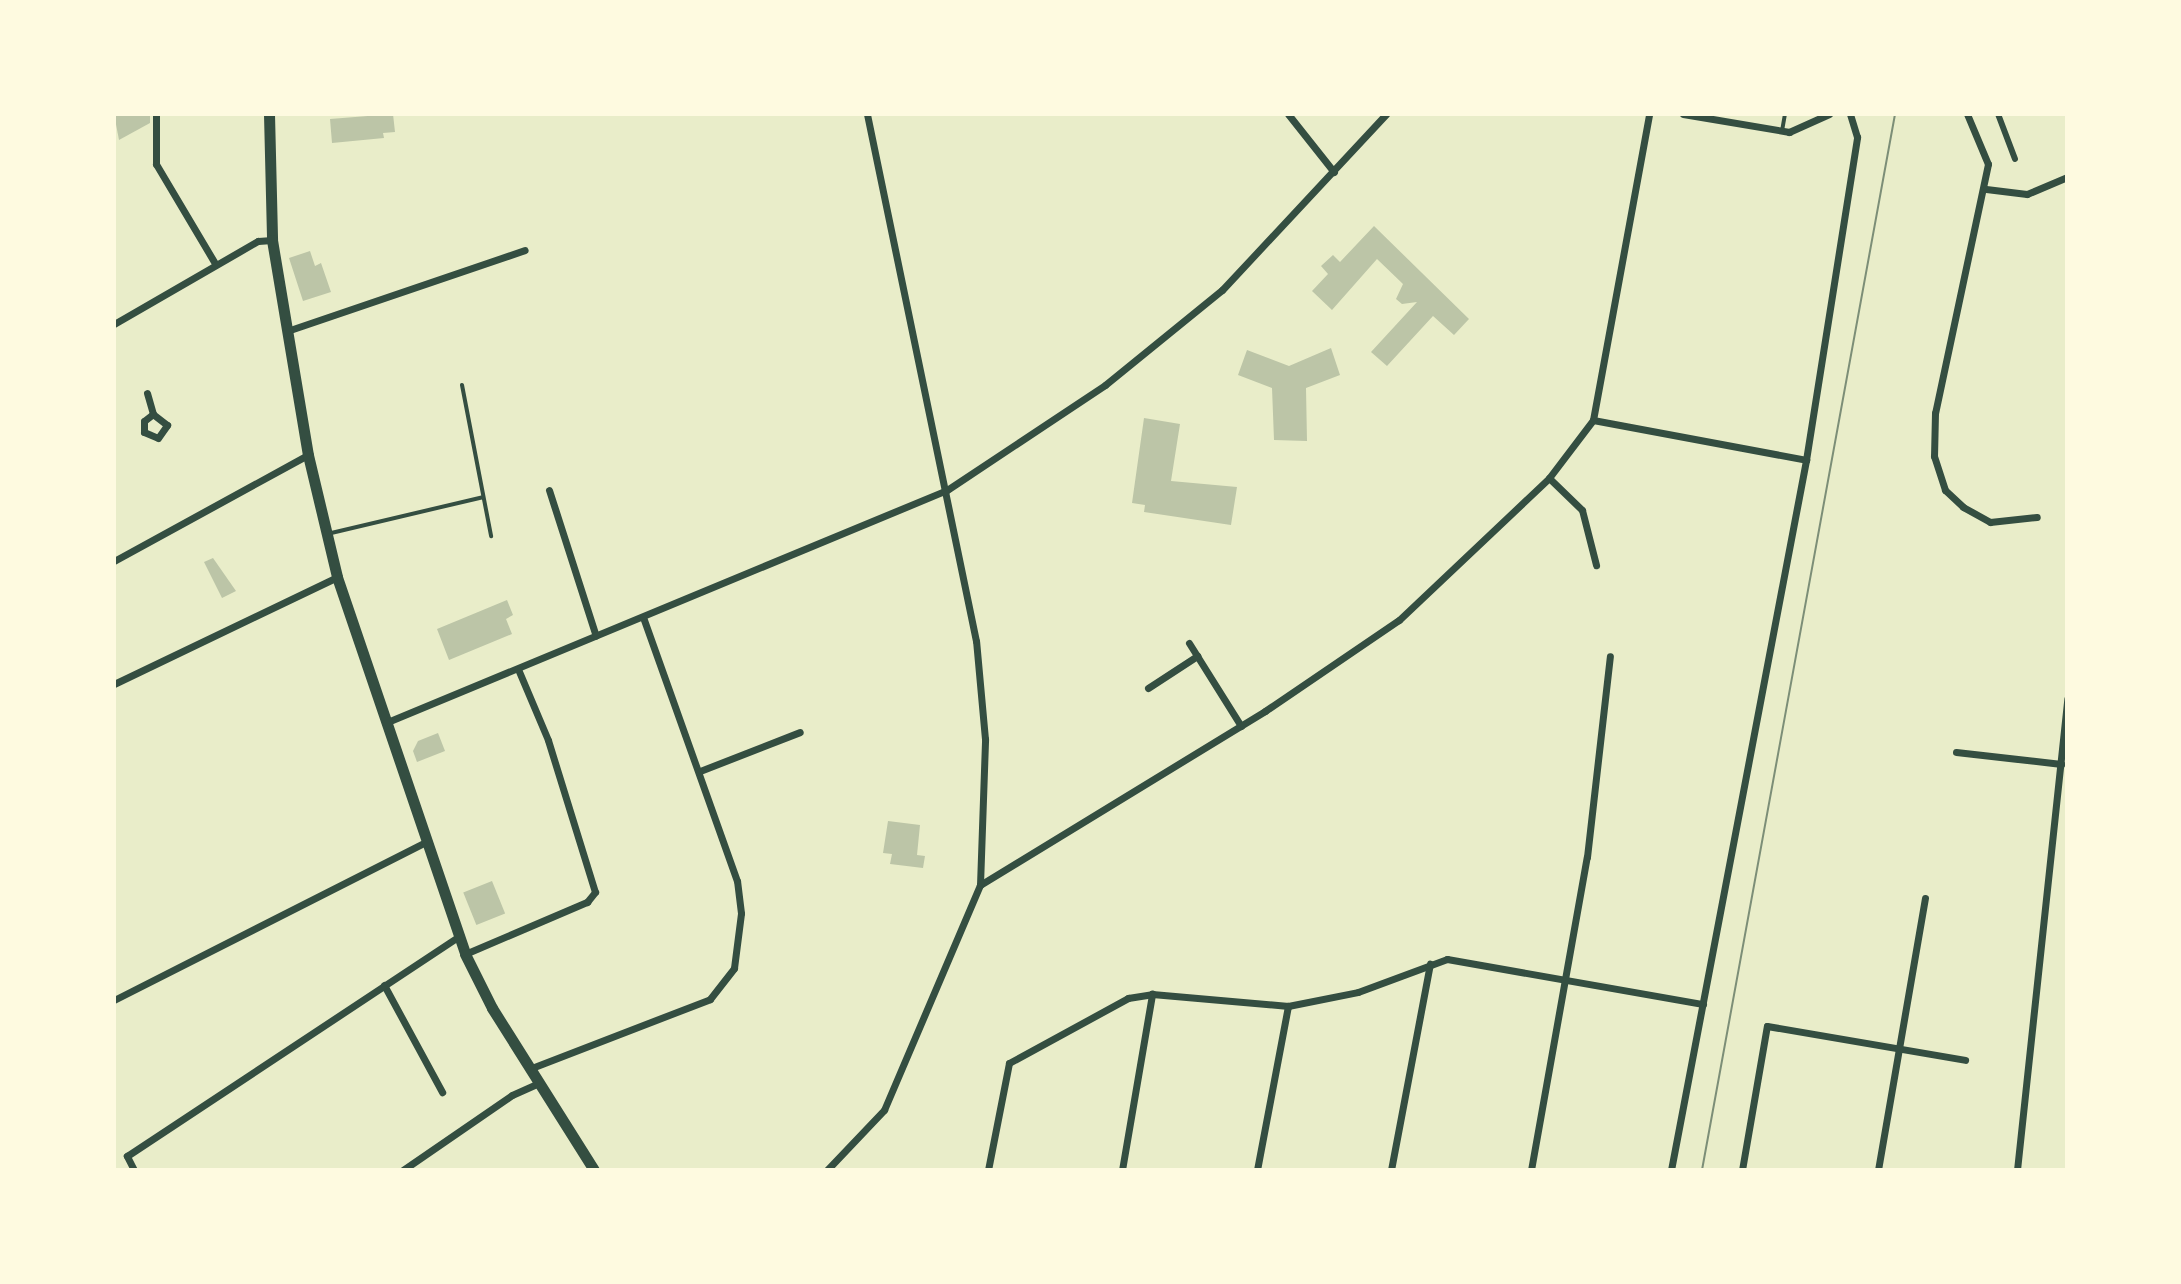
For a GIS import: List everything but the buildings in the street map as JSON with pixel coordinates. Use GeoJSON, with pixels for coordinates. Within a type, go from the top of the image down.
{"type":"FeatureCollection","features":[{"type":"Feature","properties":{"kind":"main road"},"geometry":{"type":"LineString","coordinates":[[269,114],[272,240],[308,455],[337,577],[423,843],[465,954],[529,1069],[594,1170]]}},
{"type":"Feature","properties":{"kind":"street"},"geometry":{"type":"LineString","coordinates":[[156,114],[156,164],[216,265]]}},
{"type":"Feature","properties":{"kind":"street"},"geometry":{"type":"LineString","coordinates":[[827,1170],[884,1110],[980,885],[985,739],[976,641],[867,114]]}},
{"type":"Feature","properties":{"kind":"street"},"geometry":{"type":"LineString","coordinates":[[1288,114],[1334,172]]}},
{"type":"Feature","properties":{"kind":"street"},"geometry":{"type":"LineString","coordinates":[[383,724],[947,490],[1105,385],[1214,296],[1386,114]]}},
{"type":"Feature","properties":{"kind":"street"},"geometry":{"type":"LineString","coordinates":[[980,885],[1241,726],[1399,620],[1549,478],[1593,420],[1649,114]]}},
{"type":"Feature","properties":{"kind":"street"},"geometry":{"type":"LineString","coordinates":[[1683,114],[1782,131],[1829,114]]}},
{"type":"Feature","properties":{"kind":"street"},"geometry":{"type":"LineString","coordinates":[[1671,1170],[1806,460],[1857,137],[1850,114]]}},
{"type":"Feature","properties":{"kind":"street"},"geometry":{"type":"LineString","coordinates":[[1967,114],[1988,164],[1986,189],[1935,413],[1934,456],[1945,490],[1963,507],[1990,522],[2037,517]]}},
{"type":"Feature","properties":{"kind":"street"},"geometry":{"type":"LineString","coordinates":[[1998,114],[2015,159]]}},
{"type":"Feature","properties":{"kind":"street"},"geometry":{"type":"LineString","coordinates":[[1986,189],[2027,194],[2067,177]]}},
{"type":"Feature","properties":{"kind":"street"},"geometry":{"type":"LineString","coordinates":[[114,324],[258,241],[272,240]]}},
{"type":"Feature","properties":{"kind":"street"},"geometry":{"type":"LineString","coordinates":[[287,331],[525,250]]}},
{"type":"Feature","properties":{"kind":"street"},"geometry":{"type":"LineString","coordinates":[[147,393],[153,414]]}},
{"type":"Feature","properties":{"kind":"street"},"geometry":{"type":"LineString","coordinates":[[1593,420],[1806,460]]}},
{"type":"Feature","properties":{"kind":"street"},"geometry":{"type":"LineString","coordinates":[[114,561],[308,455]]}},
{"type":"Feature","properties":{"kind":"street"},"geometry":{"type":"LineString","coordinates":[[1549,478],[1582,510],[1596,565]]}},
{"type":"Feature","properties":{"kind":"street"},"geometry":{"type":"LineString","coordinates":[[549,490],[596,636]]}},
{"type":"Feature","properties":{"kind":"street"},"geometry":{"type":"LineString","coordinates":[[114,684],[337,577]]}},
{"type":"Feature","properties":{"kind":"street"},"geometry":{"type":"LineString","coordinates":[[529,1069],[710,999],[734,968],[741,913],[737,881],[643,617]]}},
{"type":"Feature","properties":{"kind":"street"},"geometry":{"type":"LineString","coordinates":[[1189,643],[1241,726]]}},
{"type":"Feature","properties":{"kind":"street"},"geometry":{"type":"LineString","coordinates":[[1148,688],[1197,656]]}},
{"type":"Feature","properties":{"kind":"street"},"geometry":{"type":"LineString","coordinates":[[1531,1170],[1566,980],[1610,656]]}},
{"type":"Feature","properties":{"kind":"street"},"geometry":{"type":"LineString","coordinates":[[465,954],[587,902],[595,892],[548,740],[518,669]]}},
{"type":"Feature","properties":{"kind":"street"},"geometry":{"type":"LineString","coordinates":[[2017,1170],[2067,699]]}},
{"type":"Feature","properties":{"kind":"street"},"geometry":{"type":"LineString","coordinates":[[700,771],[800,732]]}},
{"type":"Feature","properties":{"kind":"street"},"geometry":{"type":"LineString","coordinates":[[1956,752],[2061,764]]}},
{"type":"Feature","properties":{"kind":"street"},"geometry":{"type":"LineString","coordinates":[[114,1000],[423,843]]}},
{"type":"Feature","properties":{"kind":"street"},"geometry":{"type":"LineString","coordinates":[[1878,1170],[1925,898]]}},
{"type":"Feature","properties":{"kind":"street"},"geometry":{"type":"LineString","coordinates":[[134,1170],[127,1156],[458,937]]}},
{"type":"Feature","properties":{"kind":"street"},"geometry":{"type":"LineString","coordinates":[[988,1170],[1009,1063],[1128,998],[1152,994],[1288,1006],[1358,992],[1447,959],[1703,1004]]}},
{"type":"Feature","properties":{"kind":"street"},"geometry":{"type":"LineString","coordinates":[[1391,1170],[1430,964]]}},
{"type":"Feature","properties":{"kind":"street"},"geometry":{"type":"LineString","coordinates":[[384,985],[442,1092]]}},
{"type":"Feature","properties":{"kind":"street"},"geometry":{"type":"LineString","coordinates":[[1122,1170],[1152,994]]}},
{"type":"Feature","properties":{"kind":"street"},"geometry":{"type":"LineString","coordinates":[[1257,1170],[1288,1006]]}},
{"type":"Feature","properties":{"kind":"street"},"geometry":{"type":"LineString","coordinates":[[1742,1170],[1767,1026],[1965,1060]]}},
{"type":"Feature","properties":{"kind":"street"},"geometry":{"type":"LineString","coordinates":[[403,1170],[512,1095],[539,1083]]}},
{"type":"Feature","properties":{"kind":"lane"},"geometry":{"type":"LineString","coordinates":[[1782,131],[1785,114]]}},
{"type":"Feature","properties":{"kind":"lane"},"geometry":{"type":"LineString","coordinates":[[462,385],[491,536]]}},
{"type":"Feature","properties":{"kind":"lane"},"geometry":{"type":"LineString","coordinates":[[325,534],[483,497]]}},
{"type":"Feature","properties":{"kind":"tram line"},"geometry":{"type":"LineString","coordinates":[[1702,1170],[1895,114]]}}]}
